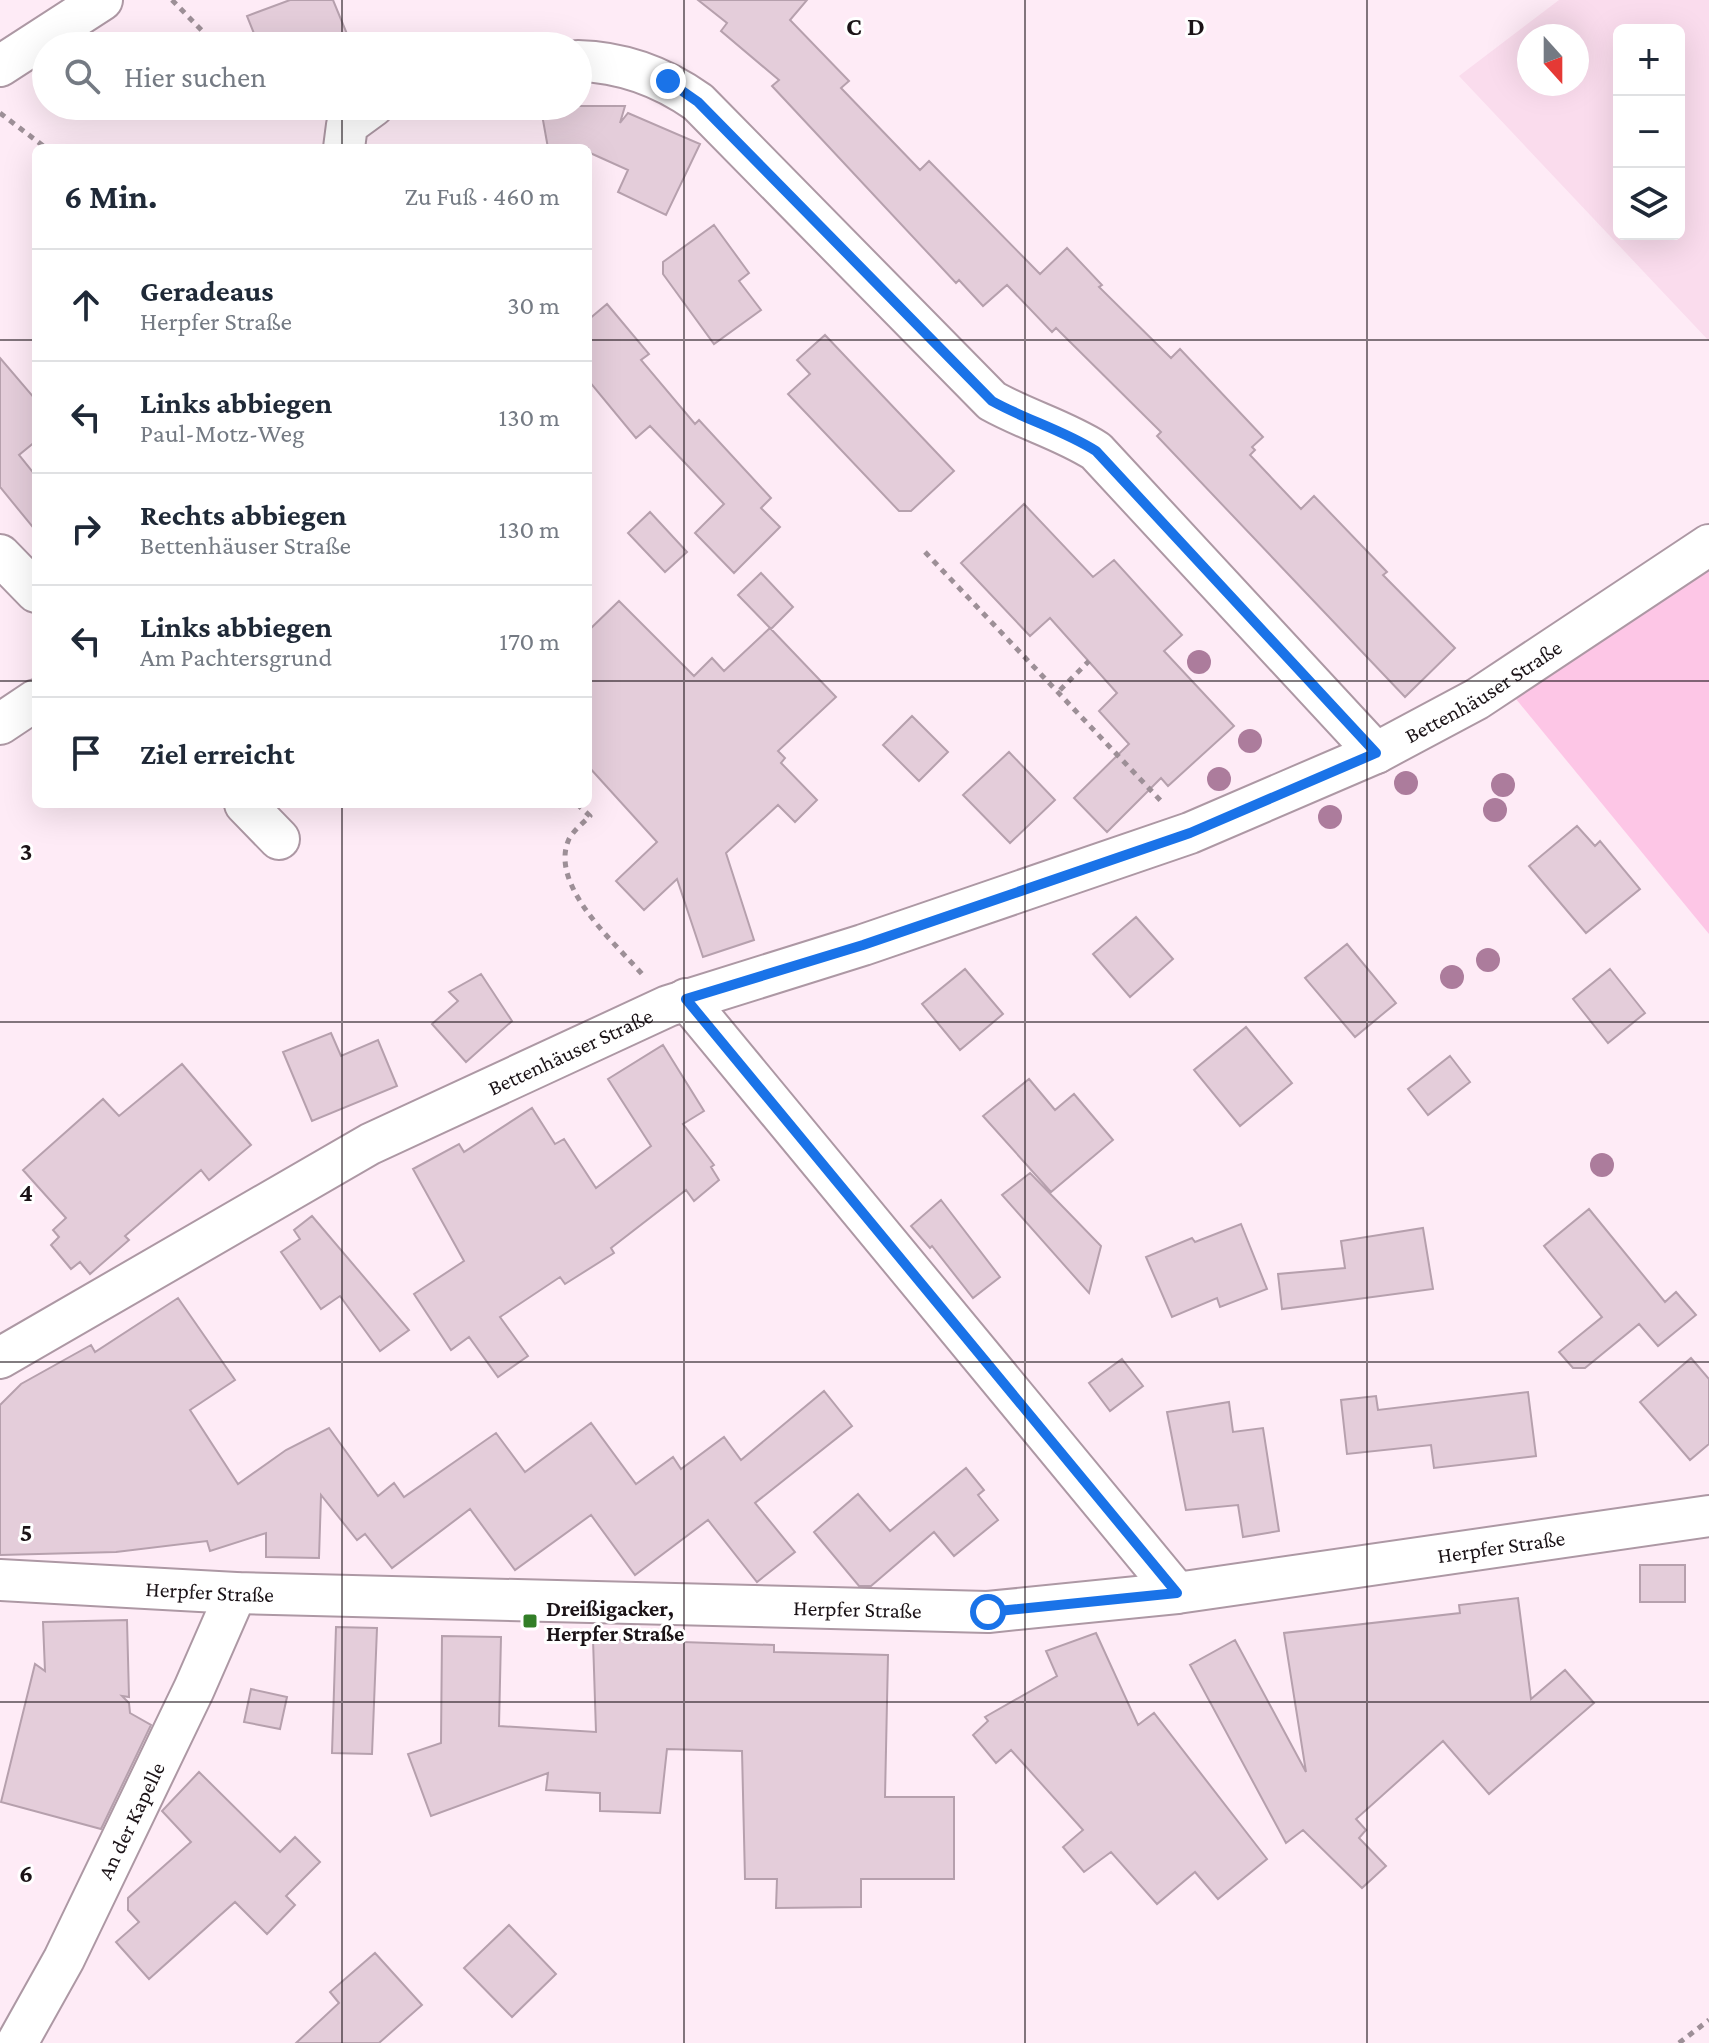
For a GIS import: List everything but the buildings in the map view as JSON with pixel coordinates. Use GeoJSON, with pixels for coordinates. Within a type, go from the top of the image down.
{"type":"FeatureCollection","features":[{"type":"Feature","properties":{"kind":"street"},"geometry":{"type":"LineString","coordinates":[[53,32],[102,0]]}},
{"type":"Feature","properties":{"kind":"street"},"geometry":{"type":"LineString","coordinates":[[0,66],[32,45]]}},
{"type":"Feature","properties":{"kind":"street"},"geometry":{"type":"LineString","coordinates":[[592,63],[635,69],[668,81],[698,102],[992,401],[1023,418],[1061,430],[1096,451],[1376,753]]}},
{"type":"Feature","properties":{"kind":"street"},"geometry":{"type":"LineString","coordinates":[[345,144],[347,125],[354,120]]}},
{"type":"Feature","properties":{"kind":"street","name":"Bettenhäuser Straße"},"geometry":{"type":"LineString","coordinates":[[0,1358],[370,1144],[677,1002],[891,935],[1190,833],[1376,753],[1477,699],[1697,553]]}},
{"type":"Feature","properties":{"kind":"street"},"geometry":{"type":"LineString","coordinates":[[0,555],[32,588]]}},
{"type":"Feature","properties":{"kind":"street"},"geometry":{"type":"LineString","coordinates":[[0,724],[32,703]]}},
{"type":"Feature","properties":{"kind":"street"},"geometry":{"type":"LineString","coordinates":[[249,808],[279,839]]}},
{"type":"Feature","properties":{"kind":"street"},"geometry":{"type":"LineString","coordinates":[[677,1002],[1177,1593]]}},
{"type":"Feature","properties":{"kind":"street","name":"Herpfer Straße"},"geometry":{"type":"LineString","coordinates":[[0,1580],[236,1593],[988,1612],[1177,1593],[1701,1528]]}},
{"type":"Feature","properties":{"kind":"street","name":"An der Kapelle"},"geometry":{"type":"LineString","coordinates":[[17,2043],[64,1959],[194,1689],[236,1593]]}},
{"type":"Feature","properties":{"kind":"path"},"geometry":{"type":"LineString","coordinates":[[172,0],[203,32]]}},
{"type":"Feature","properties":{"kind":"path"},"geometry":{"type":"LineString","coordinates":[[0,113],[41,144]]}},
{"type":"Feature","properties":{"kind":"path"},"geometry":{"type":"LineString","coordinates":[[925,552],[1060,690],[1190,833]]}},
{"type":"Feature","properties":{"kind":"path"},"geometry":{"type":"LineString","coordinates":[[1060,690],[1089,661]]}},
{"type":"Feature","properties":{"kind":"path"},"geometry":{"type":"LineString","coordinates":[[581,808],[590,816],[569,838],[565,860],[570,889],[677,1002]]}},
{"type":"Feature","properties":{"kind":"path"},"geometry":{"type":"LineString","coordinates":[[1679,2043],[1709,2020]]}},
{"type":"Feature","properties":{"kind":"shaded area"},"geometry":{"type":"Polygon","coordinates":[[[1559,0],[1709,0],[1709,341],[1614,240],[1685,240],[1685,24],[1613,24],[1613,239],[1459,76],[1517,32],[1517,96],[1589,96],[1589,24],[1527,24],[1559,0]]]}},
{"type":"Feature","properties":{"kind":"shaded area"},"geometry":{"type":"Polygon","coordinates":[[[1709,566],[1709,934],[1516,699],[1709,566]]]}},
{"type":"Feature","properties":{"kind":"place","name":"Dreißigacker, Herpfer Straße"},"geometry":{"type":"Point","coordinates":[530,1621]}},
{"type":"Feature","properties":{"kind":"route"},"geometry":{"type":"LineString","coordinates":[[668,81],[698,102],[992,401],[1023,418],[1061,430],[1096,451],[1376,753],[1190,833],[863,945],[686,999],[1177,1593],[988,1612]]}}]}
